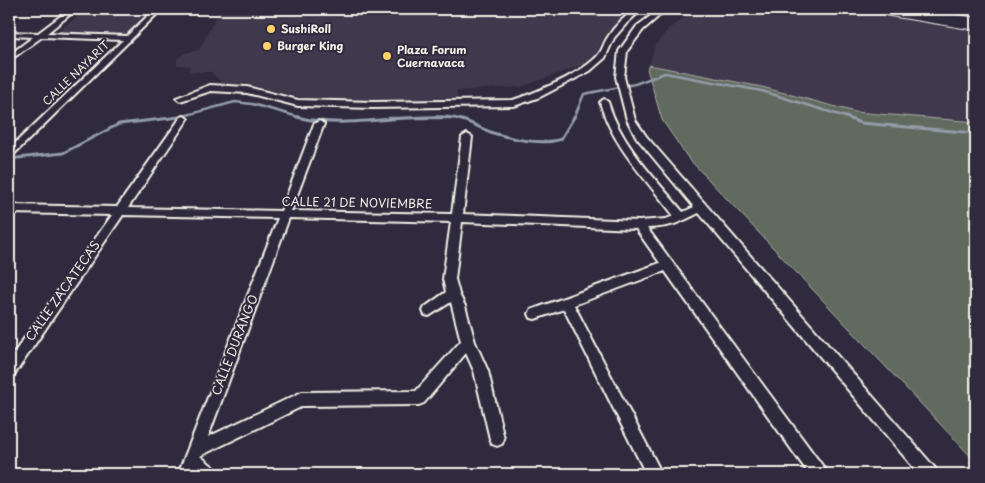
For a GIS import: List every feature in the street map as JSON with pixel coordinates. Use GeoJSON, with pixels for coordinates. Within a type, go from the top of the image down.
{"type":"FeatureCollection","features":[{"type":"Feature","properties":{"kind":"main road"},"geometry":{"type":"LineString","coordinates":[[885,9],[976,24]]}},
{"type":"Feature","properties":{"kind":"street"},"geometry":{"type":"LineString","coordinates":[[9,59],[74,9]]}},
{"type":"Feature","properties":{"kind":"street","name":"CALLE NAYARIT"},"geometry":{"type":"LineString","coordinates":[[9,154],[160,9]]}},
{"type":"Feature","properties":{"kind":"street"},"geometry":{"type":"LineString","coordinates":[[180,98],[210,88],[247,90],[298,103],[373,105],[514,102],[537,94],[587,69],[602,56],[610,37],[624,21],[639,9]]}},
{"type":"Feature","properties":{"kind":"street"},"geometry":{"type":"LineString","coordinates":[[664,9],[651,17],[630,40],[623,51],[621,83],[631,120],[642,138],[928,474]]}},
{"type":"Feature","properties":{"kind":"street"},"geometry":{"type":"LineString","coordinates":[[9,34],[129,38]]}},
{"type":"Feature","properties":{"kind":"street"},"geometry":{"type":"LineString","coordinates":[[604,102],[606,112],[619,137],[682,218]]}},
{"type":"Feature","properties":{"kind":"street","name":"CALLE ZACATECAS"},"geometry":{"type":"LineString","coordinates":[[9,371],[184,119]]}},
{"type":"Feature","properties":{"kind":"street","name":"CALLE DURANGO"},"geometry":{"type":"LineString","coordinates":[[191,462],[319,124]]}},
{"type":"Feature","properties":{"kind":"street"},"geometry":{"type":"LineString","coordinates":[[467,137],[455,218],[449,279],[459,306],[468,342],[481,371],[497,439]]}},
{"type":"Feature","properties":{"kind":"street","name":"CALLE 21 DE NOVIEMBRE"},"geometry":{"type":"LineString","coordinates":[[9,209],[455,218],[639,225],[668,223],[701,208]]}},
{"type":"Feature","properties":{"kind":"street"},"geometry":{"type":"LineString","coordinates":[[639,225],[818,474]]}},
{"type":"Feature","properties":{"kind":"street"},"geometry":{"type":"LineString","coordinates":[[535,314],[668,265]]}},
{"type":"Feature","properties":{"kind":"street"},"geometry":{"type":"LineString","coordinates":[[429,311],[453,294]]}},
{"type":"Feature","properties":{"kind":"street"},"geometry":{"type":"LineString","coordinates":[[567,303],[654,474]]}},
{"type":"Feature","properties":{"kind":"street"},"geometry":{"type":"LineString","coordinates":[[209,474],[191,462],[302,399],[419,398],[468,342]]}},
{"type":"Feature","properties":{"kind":"shaded area"},"geometry":{"type":"Polygon","coordinates":[[[87,9],[158,9],[132,34],[58,32],[87,9]]]}},
{"type":"Feature","properties":{"kind":"shaded area","name":"Plaza Forum Cuernavaca"},"geometry":{"type":"Polygon","coordinates":[[[220,9],[631,9],[604,37],[593,61],[521,87],[457,91],[457,98],[375,101],[304,98],[242,83],[225,86],[211,72],[188,71],[190,66],[177,65],[177,59],[184,53],[199,50],[220,9]]]}},
{"type":"Feature","properties":{"kind":"shaded area"},"geometry":{"type":"Polygon","coordinates":[[[697,9],[857,9],[976,27],[976,122],[855,112],[762,87],[649,65],[655,46],[668,29],[697,9]]]}},
{"type":"Feature","properties":{"kind":"green space"},"geometry":{"type":"Polygon","coordinates":[[[649,65],[762,87],[855,112],[976,122],[976,462],[688,158],[662,120],[647,69],[649,65]]]}},
{"type":"Feature","properties":{"kind":"waterway"},"geometry":{"type":"LineString","coordinates":[[574,118],[584,94],[635,84],[665,73],[762,91],[847,117]]}},
{"type":"Feature","properties":{"kind":"waterway"},"geometry":{"type":"LineString","coordinates":[[179,117],[235,102],[252,104],[302,118]]}},
{"type":"Feature","properties":{"kind":"waterway"},"geometry":{"type":"LineString","coordinates":[[9,159],[63,153],[119,124],[179,117]]}},
{"type":"Feature","properties":{"kind":"waterway"},"geometry":{"type":"LineString","coordinates":[[297,117],[315,121],[334,122],[409,118]]}},
{"type":"Feature","properties":{"kind":"waterway"},"geometry":{"type":"LineString","coordinates":[[453,118],[493,133],[527,141],[545,142],[561,139],[574,117]]}},
{"type":"Feature","properties":{"kind":"waterway"},"geometry":{"type":"LineString","coordinates":[[847,117],[860,123],[976,133]]}},
{"type":"Feature","properties":{"kind":"waterway"},"geometry":{"type":"LineString","coordinates":[[389,118],[409,118]]}},
{"type":"Feature","properties":{"kind":"waterway"},"geometry":{"type":"LineString","coordinates":[[409,118],[453,118]]}},
{"type":"Feature","properties":{"kind":"waterway"},"geometry":{"type":"LineString","coordinates":[[409,118],[453,118]]}},
{"type":"Feature","properties":{"kind":"place","name":"SushiRoll"},"geometry":{"type":"Point","coordinates":[271,29]}},
{"type":"Feature","properties":{"kind":"place","name":"Burger King"},"geometry":{"type":"Point","coordinates":[267,46]}},
{"type":"Feature","properties":{"kind":"place","name":"Plaza Forum Cuernavaca"},"geometry":{"type":"Point","coordinates":[387,56]}}]}
